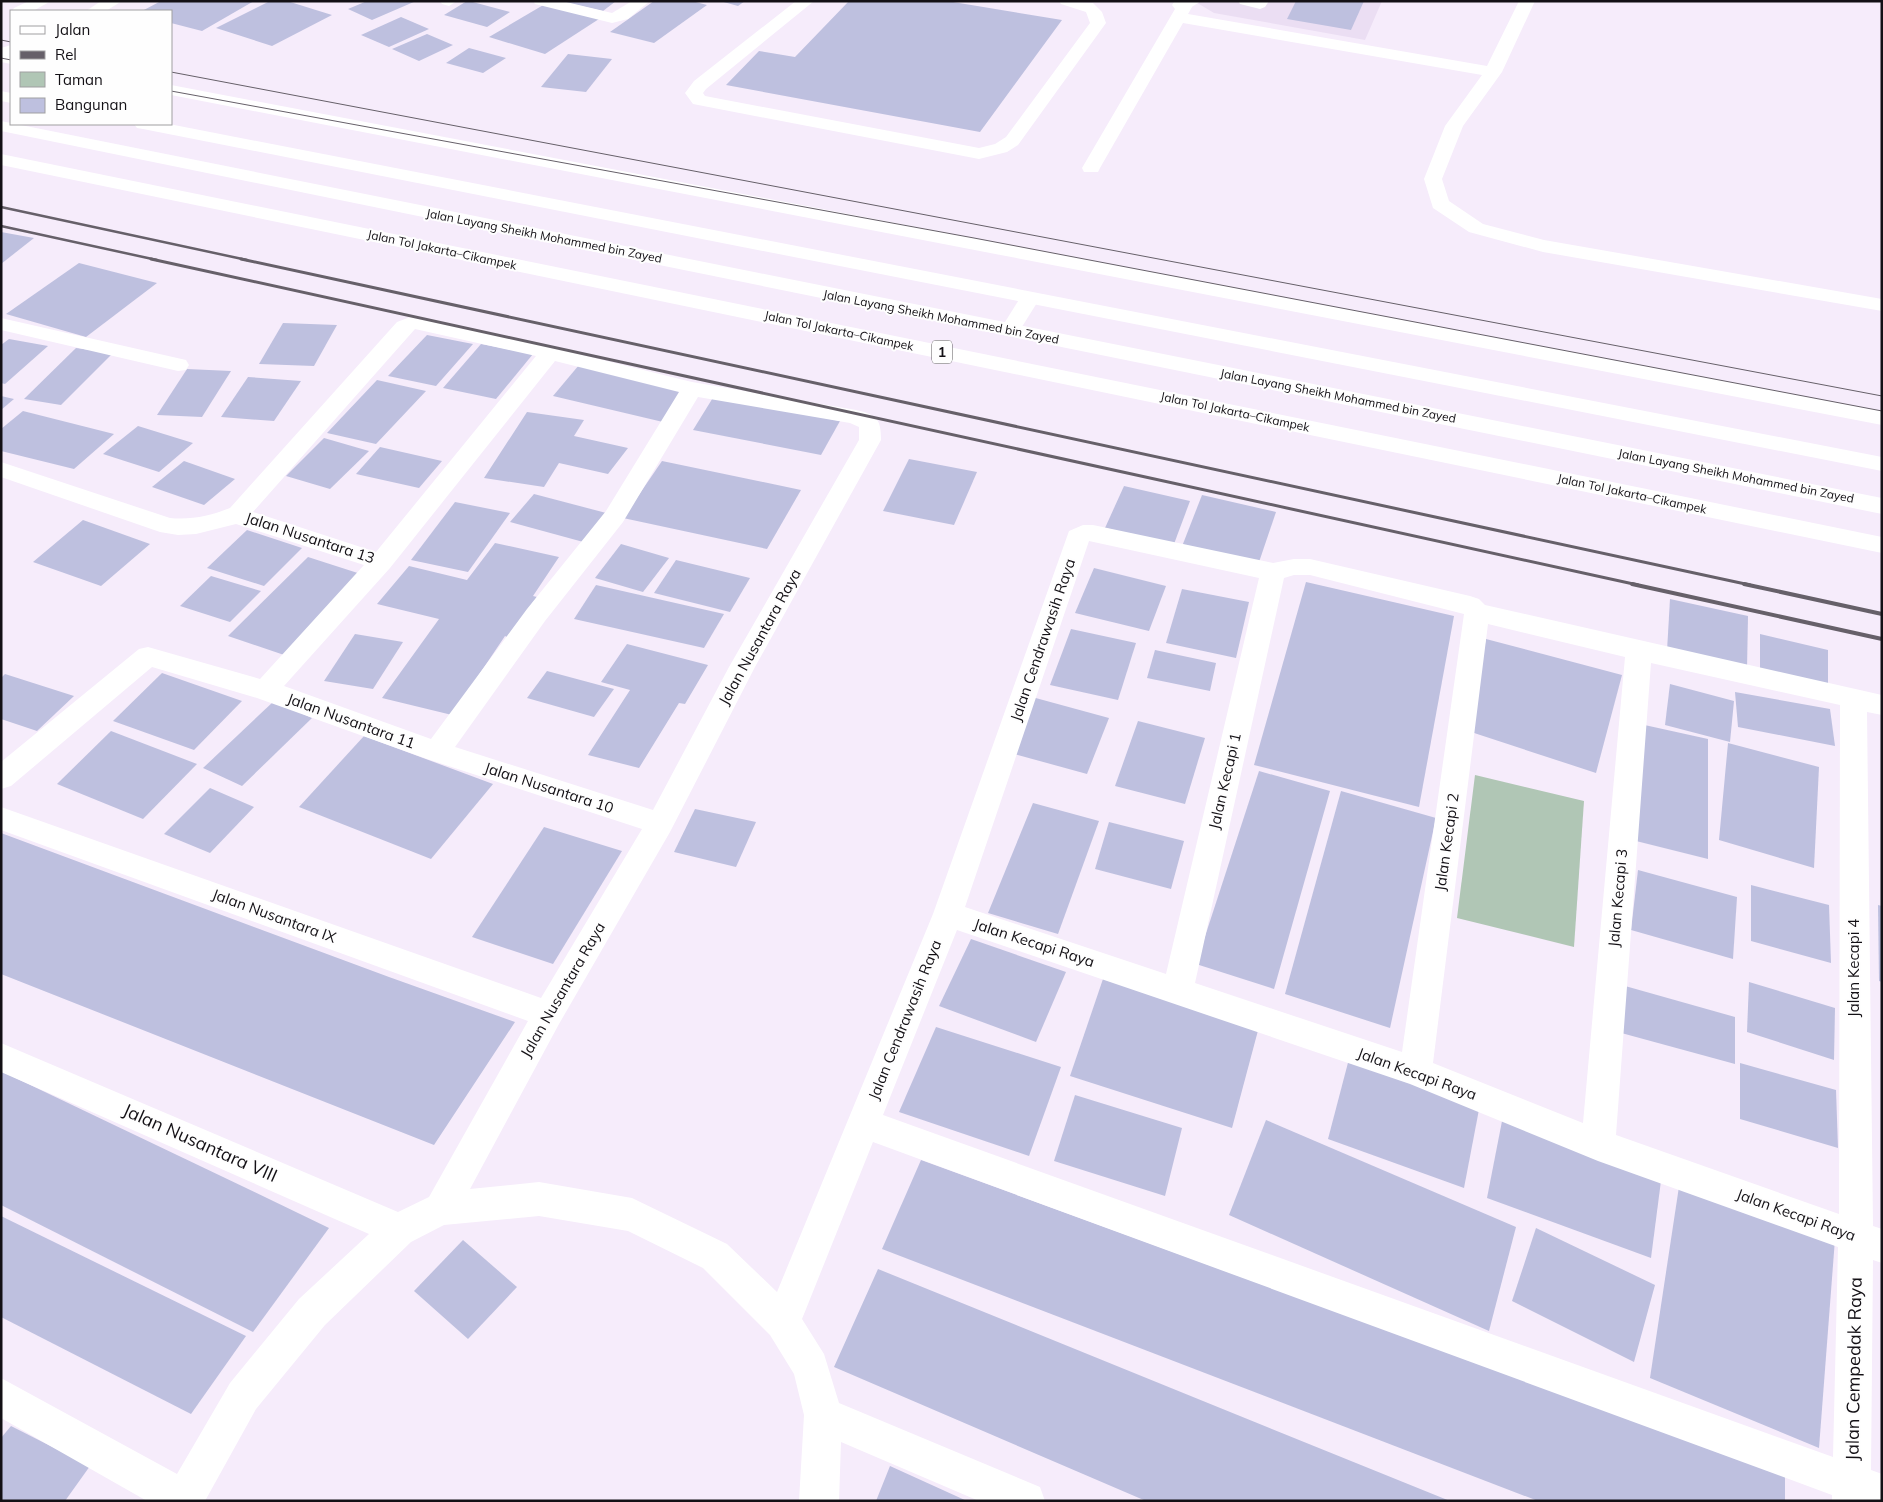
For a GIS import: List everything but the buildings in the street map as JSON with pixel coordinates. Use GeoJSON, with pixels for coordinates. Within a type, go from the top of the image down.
{"type":"FeatureCollection","features":[{"type":"Feature","properties":{"kind":"main road"},"geometry":{"type":"LineString","coordinates":[[22,10],[43,1]]}},
{"type":"Feature","properties":{"kind":"main road"},"geometry":{"type":"LineString","coordinates":[[96,10],[114,1]]}},
{"type":"Feature","properties":{"kind":"main road"},"geometry":{"type":"LineString","coordinates":[[541,1],[615,18],[622,16],[642,1]]}},
{"type":"Feature","properties":{"kind":"main road"},"geometry":{"type":"LineString","coordinates":[[806,1],[700,85],[694,93],[695,96],[699,100],[950,150],[979,154],[991,152],[1012,141],[1098,23],[1097,14],[1093,9],[1086,5],[1067,1]]}},
{"type":"Feature","properties":{"kind":"main road"},"geometry":{"type":"LineString","coordinates":[[1527,1],[1493,72],[1454,126],[1433,178],[1440,204],[1476,228],[1543,246],[1882,305]]}},
{"type":"Feature","properties":{"kind":"main road"},"geometry":{"type":"LineString","coordinates":[[1091,168],[1182,6],[1493,72]]}},
{"type":"Feature","properties":{"kind":"main road"},"geometry":{"type":"LineString","coordinates":[[172,90],[1882,418]]}},
{"type":"Feature","properties":{"kind":"main road"},"geometry":{"type":"LineString","coordinates":[[148,125],[1882,464]]}},
{"type":"Feature","properties":{"kind":"main road","name":"Jalan Layang Sheikh Mohammed bin Zayed"},"geometry":{"type":"LineString","coordinates":[[1,126],[1882,506]]}},
{"type":"Feature","properties":{"kind":"main road","name":"Jalan Tol Jakarta–Cikampek"},"geometry":{"type":"LineString","coordinates":[[1,159],[1882,545]]}},
{"type":"Feature","properties":{"kind":"main road"},"geometry":{"type":"LineString","coordinates":[[1,470],[168,526],[184,529],[211,524],[238,514],[404,326],[418,322],[692,389],[615,516],[536,615],[437,752]]}},
{"type":"Feature","properties":{"kind":"main road"},"geometry":{"type":"LineString","coordinates":[[1,324],[178,365]]}},
{"type":"Feature","properties":{"kind":"main road"},"geometry":{"type":"LineString","coordinates":[[264,690],[381,562],[550,353]]}},
{"type":"Feature","properties":{"kind":"main road","name":"Jalan Nusantara Raya"},"geometry":{"type":"LineString","coordinates":[[441,1209],[548,1014],[660,824],[742,667],[870,440],[870,424],[856,416],[692,389]]}},
{"type":"Feature","properties":{"kind":"main road","name":"Jalan Nusantara 13"},"geometry":{"type":"LineString","coordinates":[[238,514],[246,519],[381,562]]}},
{"type":"Feature","properties":{"kind":"main road","name":"Jalan Cendrawasih Raya"},"geometry":{"type":"LineString","coordinates":[[784,1322],[948,914],[1078,537],[1083,533],[1093,532],[1272,572]]}},
{"type":"Feature","properties":{"kind":"main road"},"geometry":{"type":"LineString","coordinates":[[1272,572],[1294,567],[1310,567],[1470,605],[1477,612],[1639,651],[1882,705]]}},
{"type":"Feature","properties":{"kind":"main road","name":"Jalan Kecapi 1"},"geometry":{"type":"LineString","coordinates":[[1178,991],[1272,572]]}},
{"type":"Feature","properties":{"kind":"main road","name":"Jalan Kecapi 2"},"geometry":{"type":"LineString","coordinates":[[1416,1071],[1477,612]]}},
{"type":"Feature","properties":{"kind":"main road","name":"Jalan Kecapi 3"},"geometry":{"type":"LineString","coordinates":[[1598,1145],[1639,651]]}},
{"type":"Feature","properties":{"kind":"main road","name":"Jalan Nusantara 11"},"geometry":{"type":"LineString","coordinates":[[1,778],[148,656],[264,690],[437,752]]}},
{"type":"Feature","properties":{"kind":"main road","name":"Jalan Kecapi 4"},"geometry":{"type":"LineString","coordinates":[[1853,699],[1869,1241]]}},
{"type":"Feature","properties":{"kind":"main road","name":"Jalan Nusantara 10"},"geometry":{"type":"LineString","coordinates":[[437,752],[660,824]]}},
{"type":"Feature","properties":{"kind":"main road","name":"Jalan Nusantara IX"},"geometry":{"type":"LineString","coordinates":[[1,818],[548,1014]]}},
{"type":"Feature","properties":{"kind":"main road","name":"Jalan Kecapi Raya"},"geometry":{"type":"LineString","coordinates":[[948,914],[1416,1071],[1598,1145],[1869,1241]]}},
{"type":"Feature","properties":{"kind":"main road","name":"Jalan Nusantara VIII"},"geometry":{"type":"LineString","coordinates":[[1,1056],[400,1230]]}},
{"type":"Feature","properties":{"kind":"main road"},"geometry":{"type":"LineString","coordinates":[[863,1123],[1861,1492]]}},
{"type":"Feature","properties":{"kind":"main road"},"geometry":{"type":"LineString","coordinates":[[1,1397],[183,1500],[243,1396],[312,1312],[400,1230],[441,1209],[539,1200],[632,1215],[715,1256],[784,1322],[811,1367],[823,1415],[819,1501]]}},
{"type":"Feature","properties":{"kind":"main road","name":"Jalan Cempedak Raya"},"geometry":{"type":"LineString","coordinates":[[1861,1492],[1869,1241]]}},
{"type":"Feature","properties":{"kind":"main road"},"geometry":{"type":"LineString","coordinates":[[823,1415],[1026,1501]]}},
{"type":"Feature","properties":{"kind":"lane"},"geometry":{"type":"LineString","coordinates":[[1245,1],[1260,4],[1261,1]]}},
{"type":"Feature","properties":{"kind":"lane"},"geometry":{"type":"LineString","coordinates":[[1010,330],[1030,298]]}},
{"type":"Feature","properties":{"kind":"shaded area"},"geometry":{"type":"Polygon","coordinates":[[[1194,1],[1382,1],[1365,40],[1214,13],[1194,1]]]}},
{"type":"Feature","properties":{"kind":"green space"},"geometry":{"type":"Polygon","coordinates":[[[1475,775],[1584,801],[1574,947],[1457,918],[1475,775]]]}},
{"type":"Feature","properties":{"kind":"tram line"},"geometry":{"type":"LineString","coordinates":[[1,40],[10,42]]}},
{"type":"Feature","properties":{"kind":"tram line"},"geometry":{"type":"LineString","coordinates":[[1,58],[10,60]]}},
{"type":"Feature","properties":{"kind":"tram line"},"geometry":{"type":"LineString","coordinates":[[172,72],[1882,396]]}},
{"type":"Feature","properties":{"kind":"tram line"},"geometry":{"type":"LineString","coordinates":[[172,91],[974,238],[1882,411]]}},
{"type":"Feature","properties":{"kind":"railway"},"geometry":{"type":"LineString","coordinates":[[1,207],[247,260]]}},
{"type":"Feature","properties":{"kind":"railway"},"geometry":{"type":"LineString","coordinates":[[1,226],[157,260]]}},
{"type":"Feature","properties":{"kind":"railway"},"geometry":{"type":"LineString","coordinates":[[151,259],[1638,585]]}},
{"type":"Feature","properties":{"kind":"railway"},"geometry":{"type":"LineString","coordinates":[[241,259],[1750,585]]}},
{"type":"Feature","properties":{"kind":"railway"},"geometry":{"type":"LineString","coordinates":[[1632,584],[1882,639]]}},
{"type":"Feature","properties":{"kind":"railway"},"geometry":{"type":"LineString","coordinates":[[1744,584],[1882,614]]}}]}
